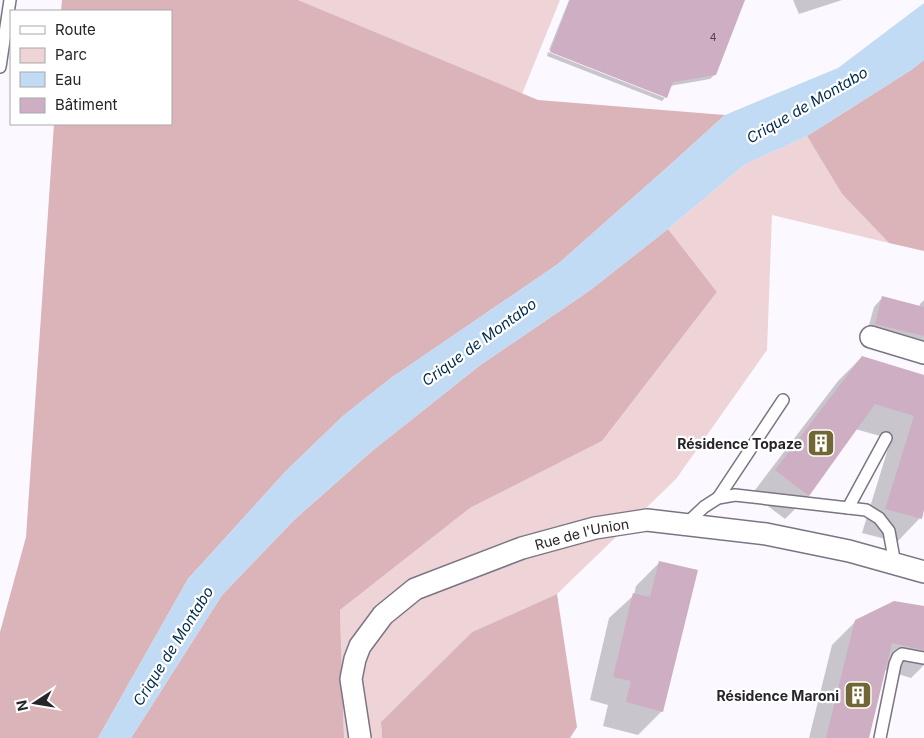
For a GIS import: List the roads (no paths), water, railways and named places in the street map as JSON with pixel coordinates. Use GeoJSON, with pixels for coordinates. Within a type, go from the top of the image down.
{"type":"FeatureCollection","features":[{"type":"Feature","properties":{"kind":"street"},"geometry":{"type":"LineString","coordinates":[[871,336],[924,353]]}},
{"type":"Feature","properties":{"kind":"street","name":"Rue de l'Union"},"geometry":{"type":"LineString","coordinates":[[360,738],[351,678],[360,646],[383,615],[415,589],[522,548],[595,528],[647,520],[766,534],[848,551],[924,572]]}},
{"type":"Feature","properties":{"kind":"lane"},"geometry":{"type":"LineString","coordinates":[[0,67],[10,0]]}},
{"type":"Feature","properties":{"kind":"lane"},"geometry":{"type":"LineString","coordinates":[[718,498],[783,400]]}},
{"type":"Feature","properties":{"kind":"lane"},"geometry":{"type":"LineString","coordinates":[[848,508],[886,438]]}},
{"type":"Feature","properties":{"kind":"lane"},"geometry":{"type":"LineString","coordinates":[[685,525],[704,507],[718,498],[735,495],[866,510],[879,518],[889,531],[895,564]]}},
{"type":"Feature","properties":{"kind":"lane"},"geometry":{"type":"LineString","coordinates":[[880,738],[898,657],[902,654],[924,658]]}},
{"type":"Feature","properties":{"kind":"water","name":"Crique de Montabo"},"geometry":{"type":"Polygon","coordinates":[[[924,3],[924,60],[807,136],[744,165],[668,229],[589,291],[479,366],[372,451],[294,520],[222,595],[131,738],[98,738],[188,579],[285,472],[343,416],[391,378],[558,264],[725,115],[838,68],[924,3]]]}},
{"type":"Feature","properties":{"kind":"place","name":"Résidence Topaze"},"geometry":{"type":"Point","coordinates":[821,443]}},
{"type":"Feature","properties":{"kind":"place","name":"Résidence Maroni"},"geometry":{"type":"Point","coordinates":[858,695]}}]}
